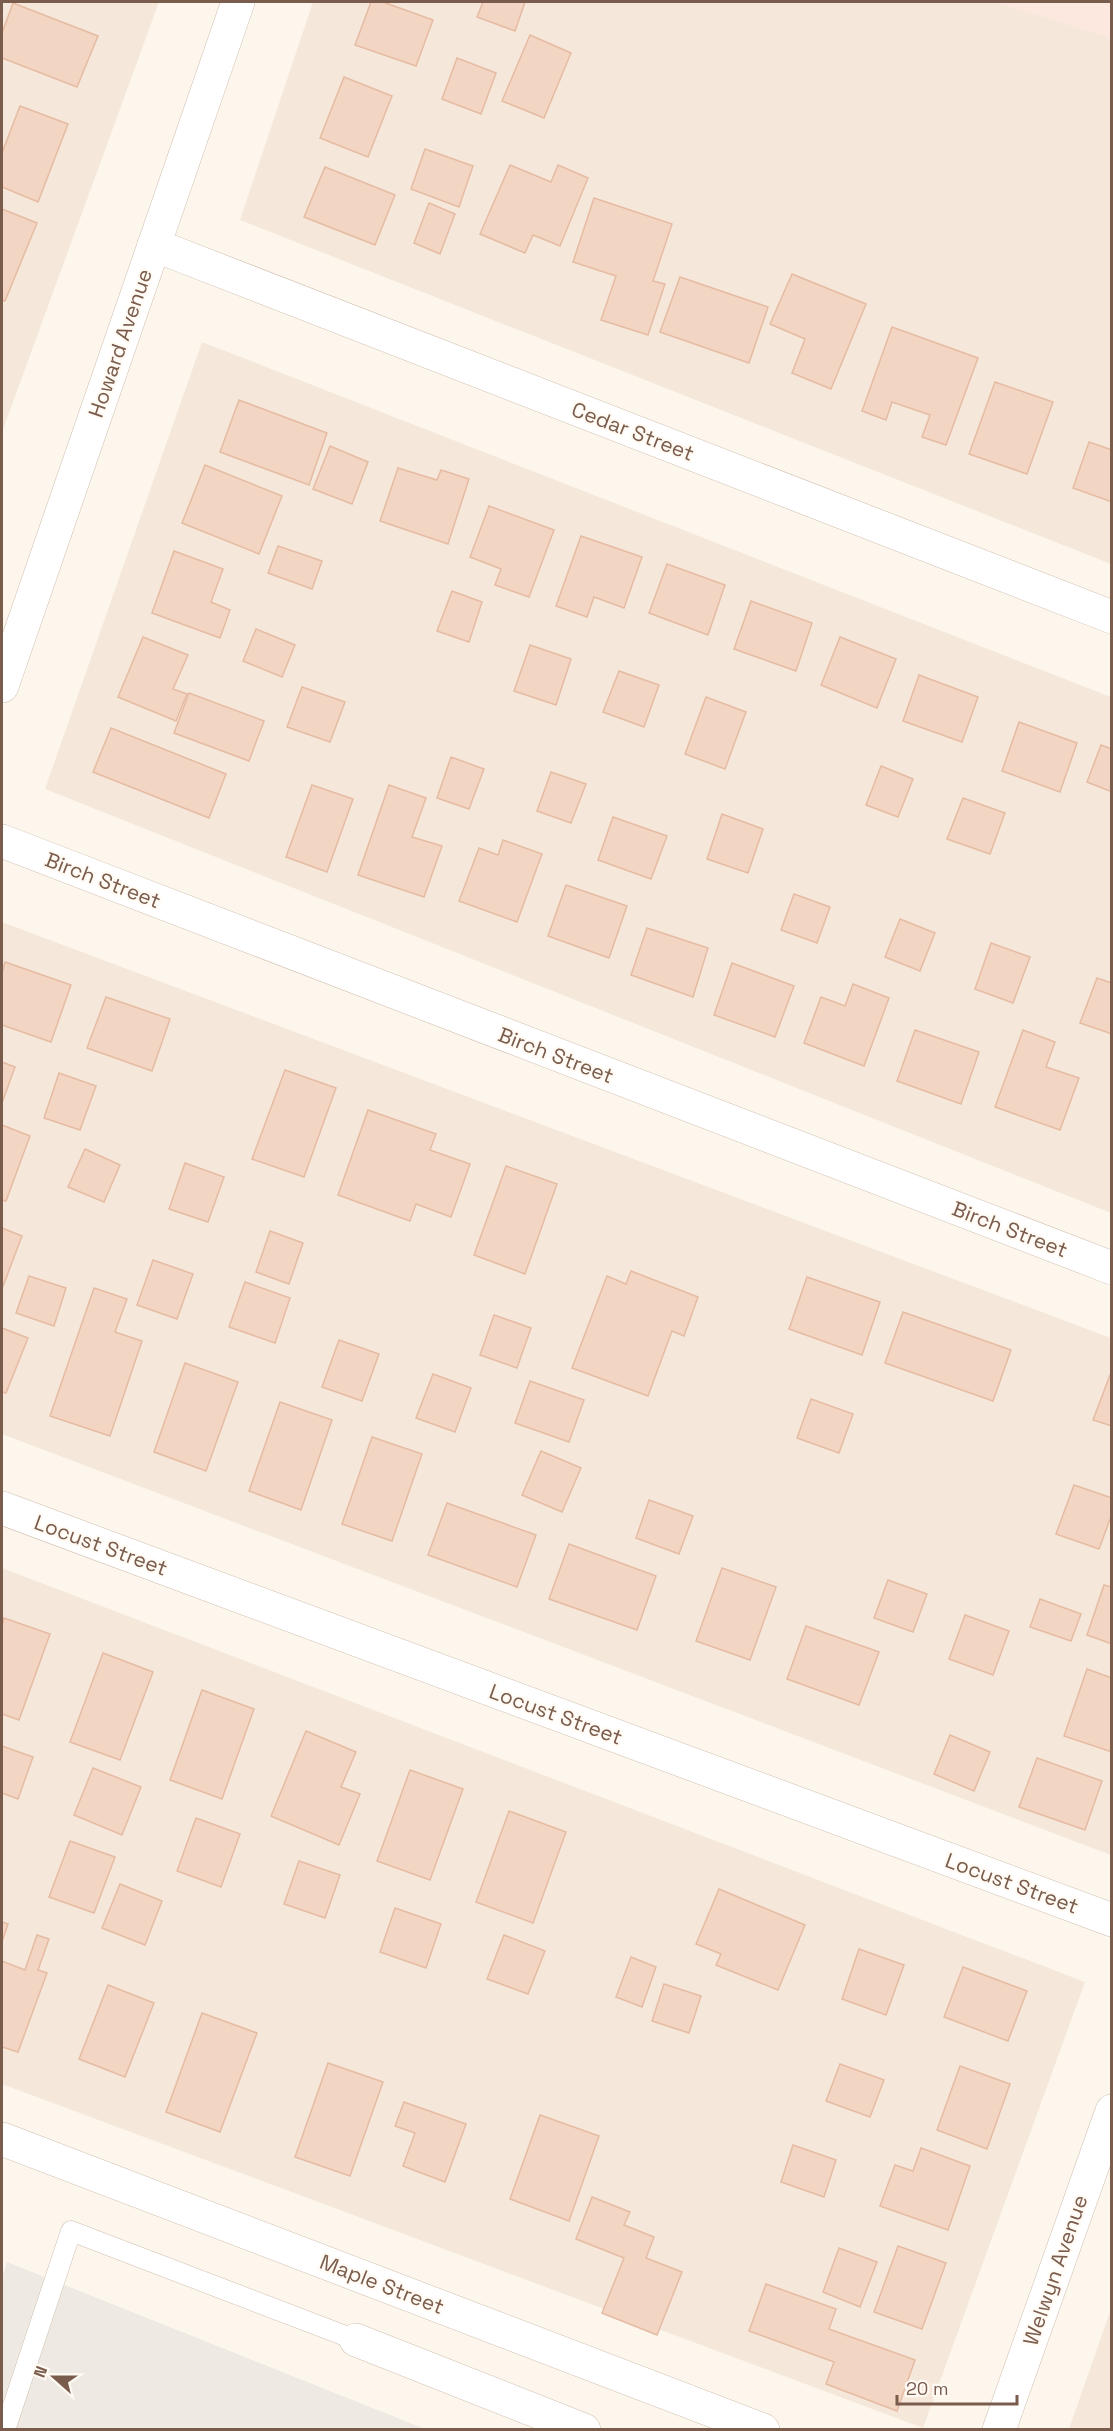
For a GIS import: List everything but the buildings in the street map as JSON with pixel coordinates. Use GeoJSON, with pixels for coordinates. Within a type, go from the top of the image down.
{"type":"FeatureCollection","features":[{"type":"Feature","properties":{"kind":"street","name":"Howard Avenue"},"geometry":{"type":"LineString","coordinates":[[2,686],[238,2]]}},
{"type":"Feature","properties":{"kind":"street","name":"Cedar Street"},"geometry":{"type":"LineString","coordinates":[[154,245],[1112,617]]}},
{"type":"Feature","properties":{"kind":"street","name":"Birch Street"},"geometry":{"type":"LineString","coordinates":[[2,841],[1112,1268]]}},
{"type":"Feature","properties":{"kind":"street","name":"Locust Street"},"geometry":{"type":"LineString","coordinates":[[2,1508],[1112,1920]]}},
{"type":"Feature","properties":{"kind":"street","name":"Welwyn Avenue"},"geometry":{"type":"LineString","coordinates":[[999,2430],[1112,2111]]}},
{"type":"Feature","properties":{"kind":"street","name":"Maple Street"},"geometry":{"type":"LineString","coordinates":[[2,2139],[763,2430]]}},
{"type":"Feature","properties":{"kind":"street"},"geometry":{"type":"LineString","coordinates":[[356,2340],[584,2430]]}},
{"type":"Feature","properties":{"kind":"lane"},"geometry":{"type":"LineString","coordinates":[[5,2430],[71,2230],[356,2340]]}},
{"type":"Feature","properties":{"kind":"shaded area"},"geometry":{"type":"Polygon","coordinates":[[[2,2],[159,2],[2,432],[2,2]]]}},
{"type":"Feature","properties":{"kind":"shaded area"},"geometry":{"type":"Polygon","coordinates":[[[313,2],[1006,2],[1111,37],[1111,564],[240,220],[313,2]]]}},
{"type":"Feature","properties":{"kind":"shaded area"},"geometry":{"type":"Polygon","coordinates":[[[995,2],[1111,2],[1111,38],[995,2]]]}},
{"type":"Feature","properties":{"kind":"shaded area"},"geometry":{"type":"Polygon","coordinates":[[[202,342],[1111,697],[1111,1213],[45,789],[202,342]]]}},
{"type":"Feature","properties":{"kind":"shaded area"},"geometry":{"type":"Polygon","coordinates":[[[2,922],[1111,1338],[1111,1855],[2,1434],[2,922]]]}},
{"type":"Feature","properties":{"kind":"shaded area"},"geometry":{"type":"Polygon","coordinates":[[[2,1568],[1085,1982],[923,2428],[2,2084],[2,1568]]]}},
{"type":"Feature","properties":{"kind":"shaded area"},"geometry":{"type":"Polygon","coordinates":[[[7,2262],[425,2429],[2,2430],[2,2278],[7,2262]]]}},
{"type":"Feature","properties":{"kind":"shaded area"},"geometry":{"type":"Polygon","coordinates":[[[1111,2309],[1111,2429],[1069,2429],[1111,2309]]]}}]}
